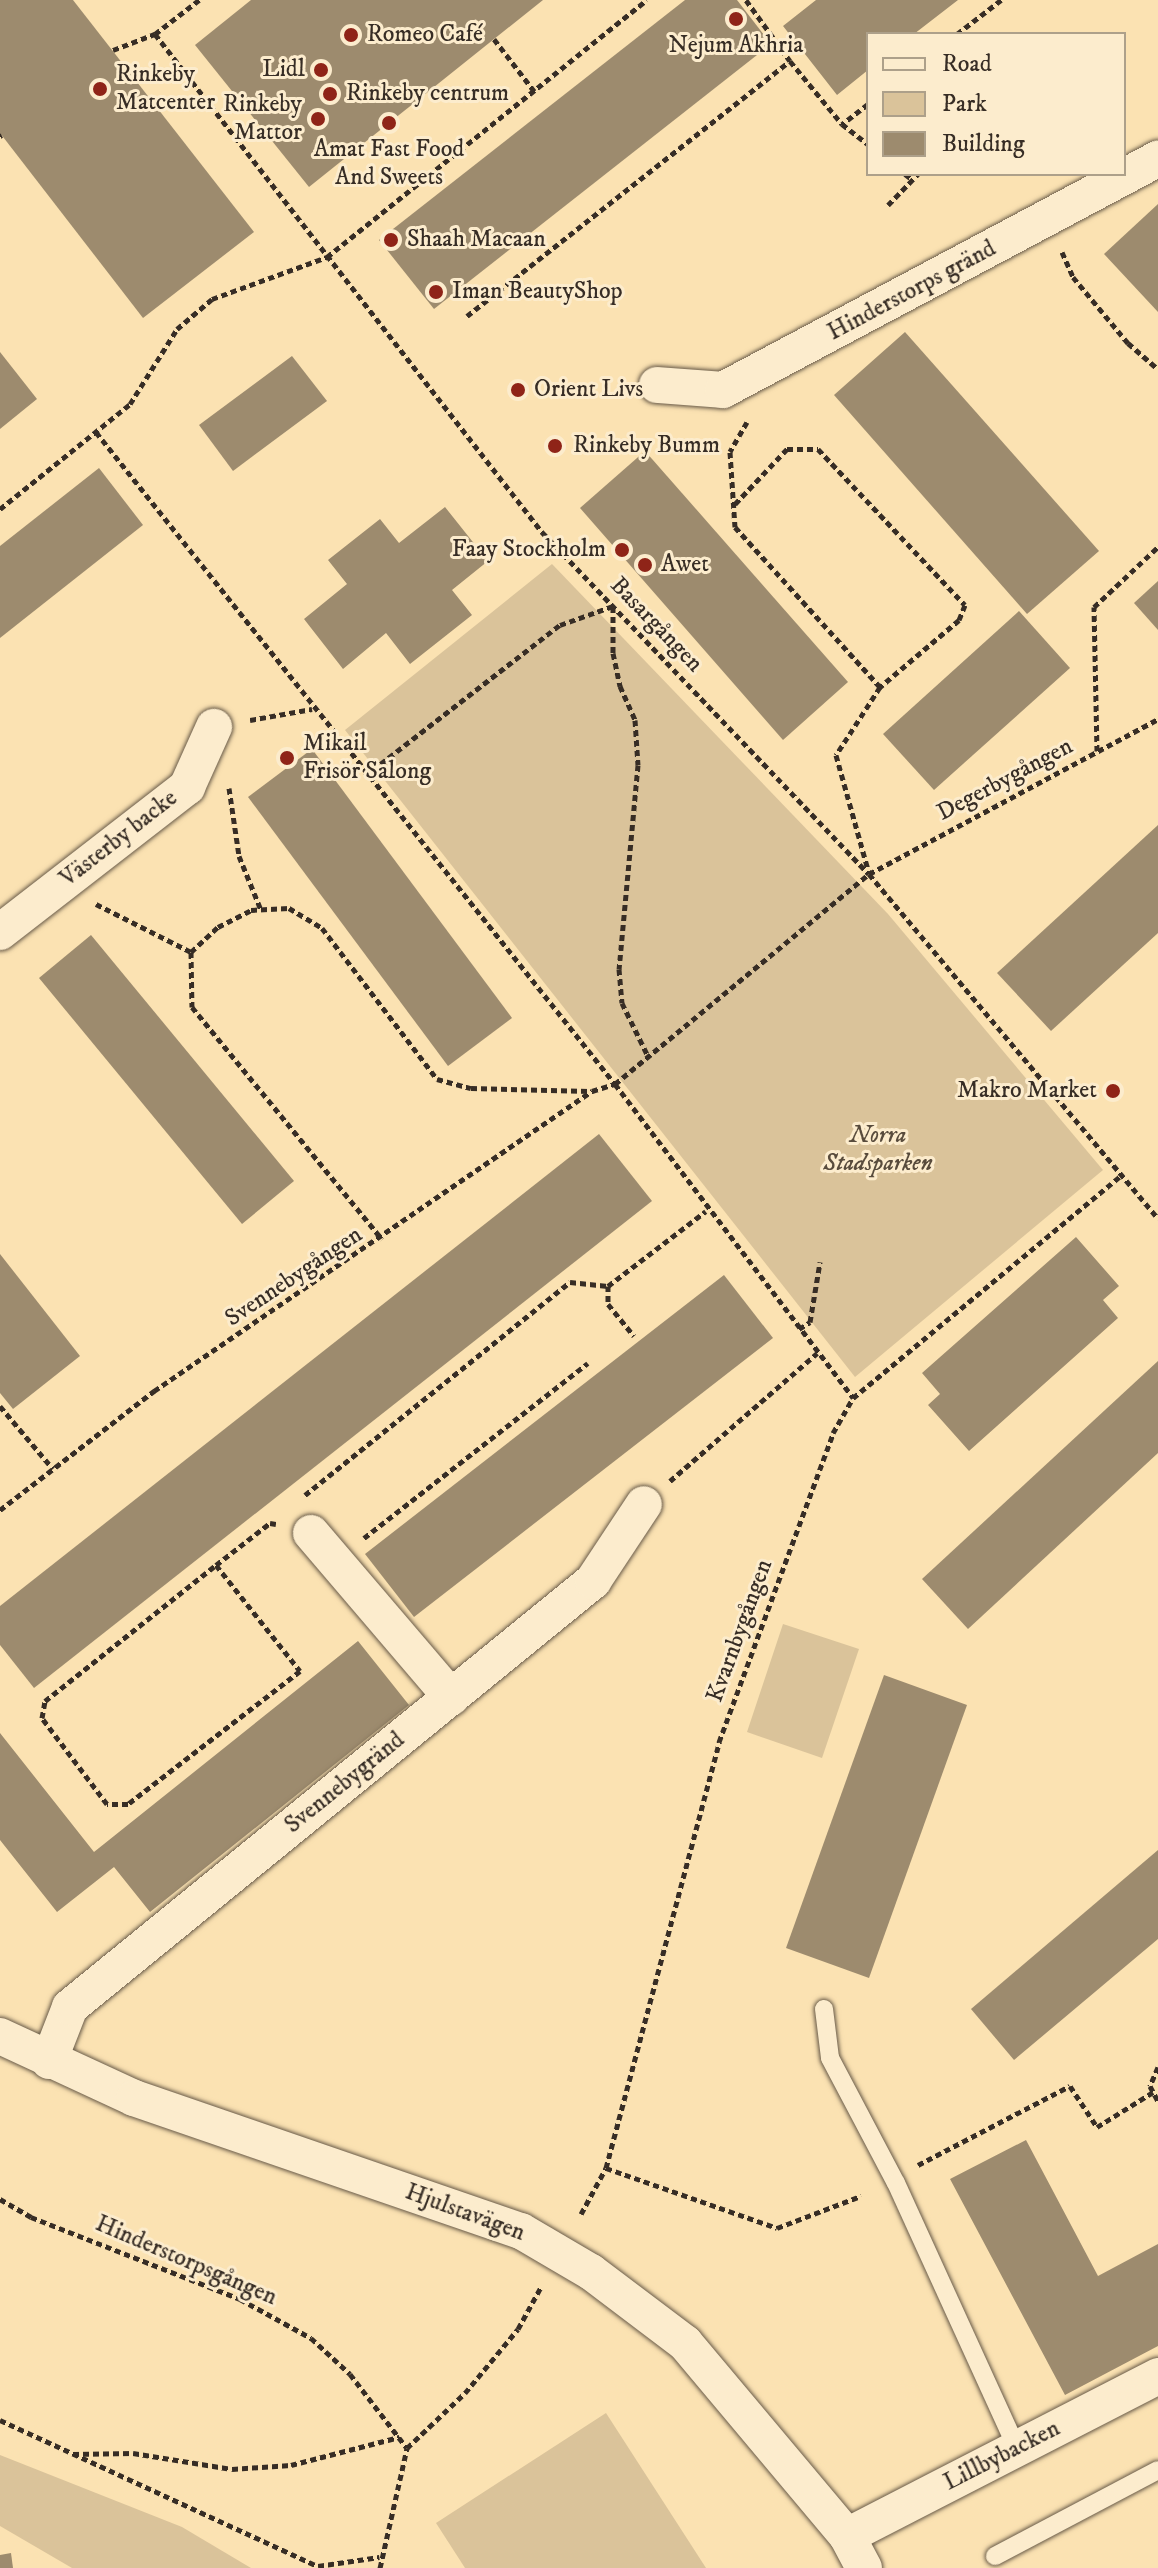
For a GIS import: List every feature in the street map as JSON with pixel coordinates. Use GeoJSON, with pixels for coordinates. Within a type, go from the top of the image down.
{"type":"FeatureCollection","features":[{"type":"Feature","properties":{"kind":"street","name":"Hinderstorps gränd"},"geometry":{"type":"LineString","coordinates":[[657,385],[723,390],[1158,159]]}},
{"type":"Feature","properties":{"kind":"street","name":"Västerby backe"},"geometry":{"type":"LineString","coordinates":[[0,932],[187,787],[214,727]]}},
{"type":"Feature","properties":{"kind":"street","name":"Svennebygränd"},"geometry":{"type":"LineString","coordinates":[[49,2061],[70,2007],[593,1581],[644,1504]]}},
{"type":"Feature","properties":{"kind":"street"},"geometry":{"type":"LineString","coordinates":[[311,1533],[451,1697]]}},
{"type":"Feature","properties":{"kind":"street","name":"Hjulstavägen"},"geometry":{"type":"LineString","coordinates":[[0,2036],[134,2098],[521,2231],[591,2272],[685,2343],[847,2536],[864,2568]]}},
{"type":"Feature","properties":{"kind":"street","name":"Lillbybacken"},"geometry":{"type":"LineString","coordinates":[[847,2536],[1158,2376]]}},
{"type":"Feature","properties":{"kind":"lane"},"geometry":{"type":"LineString","coordinates":[[824,2009],[830,2058],[893,2179],[1017,2449]]}},
{"type":"Feature","properties":{"kind":"lane"},"geometry":{"type":"LineString","coordinates":[[995,2556],[1158,2470]]}},
{"type":"Feature","properties":{"kind":"path"},"geometry":{"type":"LineString","coordinates":[[113,50],[155,34],[199,0]]}},
{"type":"Feature","properties":{"kind":"path"},"geometry":{"type":"LineString","coordinates":[[0,509],[130,404],[177,329],[212,299],[327,257],[647,0]]}},
{"type":"Feature","properties":{"kind":"path"},"geometry":{"type":"LineString","coordinates":[[746,0],[790,61],[842,124],[866,142]]}},
{"type":"Feature","properties":{"kind":"path"},"geometry":{"type":"LineString","coordinates":[[960,32],[1001,0]]}},
{"type":"Feature","properties":{"kind":"path","name":"Basargången"},"geometry":{"type":"LineString","coordinates":[[155,34],[537,526],[869,874],[1158,1219]]}},
{"type":"Feature","properties":{"kind":"path"},"geometry":{"type":"LineString","coordinates":[[494,39],[534,91]]}},
{"type":"Feature","properties":{"kind":"path"},"geometry":{"type":"LineString","coordinates":[[467,316],[790,61]]}},
{"type":"Feature","properties":{"kind":"path"},"geometry":{"type":"LineString","coordinates":[[842,124],[866,106]]}},
{"type":"Feature","properties":{"kind":"path"},"geometry":{"type":"LineString","coordinates":[[908,176],[913,180]]}},
{"type":"Feature","properties":{"kind":"path"},"geometry":{"type":"LineString","coordinates":[[888,205],[916,176]]}},
{"type":"Feature","properties":{"kind":"path"},"geometry":{"type":"LineString","coordinates":[[1048,218],[1073,277],[1128,343],[1158,369]]}},
{"type":"Feature","properties":{"kind":"path"},"geometry":{"type":"LineString","coordinates":[[96,432],[365,776],[615,1084],[853,1398]]}},
{"type":"Feature","properties":{"kind":"path"},"geometry":{"type":"LineString","coordinates":[[735,504],[787,449],[818,449],[965,605],[959,620],[880,687],[836,755],[869,874]]}},
{"type":"Feature","properties":{"kind":"path"},"geometry":{"type":"LineString","coordinates":[[730,452],[735,527],[880,687]]}},
{"type":"Feature","properties":{"kind":"path"},"geometry":{"type":"LineString","coordinates":[[1097,751],[1094,607],[1158,547]]}},
{"type":"Feature","properties":{"kind":"path"},"geometry":{"type":"LineString","coordinates":[[365,776],[560,625],[613,606],[613,653],[620,686],[635,720],[638,765],[619,969],[622,1003],[649,1058]]}},
{"type":"Feature","properties":{"kind":"path"},"geometry":{"type":"LineString","coordinates":[[214,727],[312,709]]}},
{"type":"Feature","properties":{"kind":"path","name":"Degerbygången"},"geometry":{"type":"LineString","coordinates":[[615,1084],[869,874],[1158,719]]}},
{"type":"Feature","properties":{"kind":"path"},"geometry":{"type":"LineString","coordinates":[[229,785],[239,856],[261,910]]}},
{"type":"Feature","properties":{"kind":"path"},"geometry":{"type":"LineString","coordinates":[[85,898],[191,952]]}},
{"type":"Feature","properties":{"kind":"path"},"geometry":{"type":"LineString","coordinates":[[382,1239],[192,1007],[191,952],[218,927],[251,910],[289,908],[322,928],[437,1079],[471,1088],[592,1091]]}},
{"type":"Feature","properties":{"kind":"path","name":"Svennebygången"},"geometry":{"type":"LineString","coordinates":[[0,1510],[154,1391],[382,1239],[592,1091],[615,1084]]}},
{"type":"Feature","properties":{"kind":"path","name":"Kvarnbygången"},"geometry":{"type":"LineString","coordinates":[[581,2214],[606,2168],[719,1742],[809,1494],[853,1398],[1120,1176]]}},
{"type":"Feature","properties":{"kind":"path"},"geometry":{"type":"LineString","coordinates":[[799,1329],[810,1322],[820,1262]]}},
{"type":"Feature","properties":{"kind":"path"},"geometry":{"type":"LineString","coordinates":[[608,1286],[608,1304],[634,1336]]}},
{"type":"Feature","properties":{"kind":"path"},"geometry":{"type":"LineString","coordinates":[[644,1504],[817,1353]]}},
{"type":"Feature","properties":{"kind":"path"},"geometry":{"type":"LineString","coordinates":[[335,1560],[588,1363]]}},
{"type":"Feature","properties":{"kind":"path"},"geometry":{"type":"LineString","coordinates":[[0,1406],[53,1469]]}},
{"type":"Feature","properties":{"kind":"path"},"geometry":{"type":"LineString","coordinates":[[1158,2067],[1150,2086],[1158,2101]]}},
{"type":"Feature","properties":{"kind":"path"},"geometry":{"type":"LineString","coordinates":[[893,2179],[1070,2086],[1097,2127],[1153,2092]]}},
{"type":"Feature","properties":{"kind":"path"},"geometry":{"type":"LineString","coordinates":[[606,2168],[777,2228],[861,2196]]}},
{"type":"Feature","properties":{"kind":"path","name":"Hinderstorpsgången"},"geometry":{"type":"LineString","coordinates":[[0,2199],[31,2217],[240,2299],[311,2338],[350,2374],[407,2448]]}},
{"type":"Feature","properties":{"kind":"path"},"geometry":{"type":"LineString","coordinates":[[380,2568],[379,2557],[407,2448],[474,2382],[518,2329],[544,2282]]}},
{"type":"Feature","properties":{"kind":"path"},"geometry":{"type":"LineString","coordinates":[[0,2420],[70,2455],[318,2566],[379,2557]]}},
{"type":"Feature","properties":{"kind":"path"},"geometry":{"type":"LineString","coordinates":[[70,2455],[133,2453],[232,2469],[291,2465],[399,2437]]}},
{"type":"Feature","properties":{"kind":"green space","name":"Norra Stadsparken"},"geometry":{"type":"Polygon","coordinates":[[[552,564],[888,914],[1103,1170],[855,1377],[345,730],[552,564]]]}},
{"type":"Feature","properties":{"kind":"green space"},"geometry":{"type":"Polygon","coordinates":[[[783,1624],[859,1649],[822,1758],[747,1732],[783,1624]]]}},
{"type":"Feature","properties":{"kind":"green space"},"geometry":{"type":"Polygon","coordinates":[[[606,2413],[706,2568],[465,2568],[436,2523],[606,2413]]]}},
{"type":"Feature","properties":{"kind":"green space"},"geometry":{"type":"Polygon","coordinates":[[[0,2455],[182,2527],[251,2568],[72,2568],[0,2526],[0,2455]]]}},
{"type":"Feature","properties":{"kind":"building"},"geometry":{"type":"Polygon","coordinates":[[[0,0],[73,0],[254,232],[143,318],[0,133],[0,0]]]}},
{"type":"Feature","properties":{"kind":"building","name":"Rinkeby centrum"},"geometry":{"type":"Polygon","coordinates":[[[251,0],[543,0],[309,187],[195,45],[251,0]]]}},
{"type":"Feature","properties":{"kind":"building"},"geometry":{"type":"Polygon","coordinates":[[[685,0],[737,0],[771,44],[434,309],[379,240],[685,0]]]}},
{"type":"Feature","properties":{"kind":"building"},"geometry":{"type":"Polygon","coordinates":[[[816,0],[958,0],[917,32],[866,32],[866,72],[837,95],[783,26],[816,0]]]}},
{"type":"Feature","properties":{"kind":"building"},"geometry":{"type":"Polygon","coordinates":[[[1158,204],[1158,312],[1104,254],[1158,204]]]}},
{"type":"Feature","properties":{"kind":"building"},"geometry":{"type":"Polygon","coordinates":[[[905,332],[1099,551],[1027,614],[834,395],[905,332]]]}},
{"type":"Feature","properties":{"kind":"building"},"geometry":{"type":"Polygon","coordinates":[[[0,352],[37,399],[0,429],[0,352]]]}},
{"type":"Feature","properties":{"kind":"building"},"geometry":{"type":"Polygon","coordinates":[[[292,356],[327,401],[233,471],[199,425],[292,356]]]}},
{"type":"Feature","properties":{"kind":"building"},"geometry":{"type":"Polygon","coordinates":[[[645,451],[848,682],[783,740],[580,508],[645,451]]]}},
{"type":"Feature","properties":{"kind":"building"},"geometry":{"type":"Polygon","coordinates":[[[99,468],[143,525],[0,638],[0,546],[99,468]]]}},
{"type":"Feature","properties":{"kind":"building"},"geometry":{"type":"Polygon","coordinates":[[[445,507],[488,561],[452,590],[472,615],[410,664],[386,633],[343,669],[304,619],[347,584],[328,560],[380,519],[399,543],[445,507]]]}},
{"type":"Feature","properties":{"kind":"building"},"geometry":{"type":"Polygon","coordinates":[[[1158,581],[1158,630],[1134,603],[1158,581]]]}},
{"type":"Feature","properties":{"kind":"building"},"geometry":{"type":"Polygon","coordinates":[[[1019,611],[1070,668],[934,790],[883,734],[1019,611]]]}},
{"type":"Feature","properties":{"kind":"building"},"geometry":{"type":"Polygon","coordinates":[[[312,749],[512,1018],[448,1066],[248,797],[312,749]]]}},
{"type":"Feature","properties":{"kind":"building"},"geometry":{"type":"Polygon","coordinates":[[[1158,825],[1158,933],[1051,1031],[997,973],[1158,825]]]}},
{"type":"Feature","properties":{"kind":"building"},"geometry":{"type":"Polygon","coordinates":[[[91,935],[294,1181],[242,1224],[39,978],[91,935]]]}},
{"type":"Feature","properties":{"kind":"building"},"geometry":{"type":"Polygon","coordinates":[[[599,1134],[652,1201],[34,1688],[0,1645],[0,1606],[599,1134]]]}},
{"type":"Feature","properties":{"kind":"building"},"geometry":{"type":"Polygon","coordinates":[[[1076,1237],[1119,1286],[1103,1300],[1118,1318],[969,1451],[928,1405],[940,1394],[922,1373],[1076,1237]]]}},
{"type":"Feature","properties":{"kind":"building"},"geometry":{"type":"Polygon","coordinates":[[[0,1254],[80,1356],[13,1409],[0,1393],[0,1254]]]}},
{"type":"Feature","properties":{"kind":"building"},"geometry":{"type":"Polygon","coordinates":[[[724,1275],[773,1338],[414,1617],[365,1554],[724,1275]]]}},
{"type":"Feature","properties":{"kind":"building"},"geometry":{"type":"Polygon","coordinates":[[[1158,1361],[1158,1453],[968,1629],[922,1579],[1158,1361]]]}},
{"type":"Feature","properties":{"kind":"building"},"geometry":{"type":"Polygon","coordinates":[[[358,1641],[409,1705],[150,1912],[114,1867],[57,1912],[0,1840],[0,1733],[94,1852],[358,1641]]]}},
{"type":"Feature","properties":{"kind":"building"},"geometry":{"type":"Polygon","coordinates":[[[884,1675],[967,1705],[869,1978],[786,1948],[884,1675]]]}},
{"type":"Feature","properties":{"kind":"building"},"geometry":{"type":"Polygon","coordinates":[[[1158,1850],[1158,1939],[1014,2060],[971,2009],[1158,1850]]]}},
{"type":"Feature","properties":{"kind":"building"},"geometry":{"type":"Polygon","coordinates":[[[1026,2140],[1098,2276],[1158,2244],[1158,2346],[1065,2395],[950,2179],[1026,2140]]]}},
{"type":"Feature","properties":{"kind":"building"},"geometry":{"type":"Polygon","coordinates":[[[11,2553],[13,2568],[0,2568],[0,2555],[11,2553]]]}},
{"type":"Feature","properties":{"kind":"place","name":"Nejum Akhria"},"geometry":{"type":"Point","coordinates":[736,19]}},
{"type":"Feature","properties":{"kind":"place","name":"Romeo Café"},"geometry":{"type":"Point","coordinates":[351,35]}},
{"type":"Feature","properties":{"kind":"place","name":"Lidl"},"geometry":{"type":"Point","coordinates":[321,70]}},
{"type":"Feature","properties":{"kind":"place","name":"Rinkeby Matcenter"},"geometry":{"type":"Point","coordinates":[100,89]}},
{"type":"Feature","properties":{"kind":"place","name":"Rinkeby centrum"},"geometry":{"type":"Point","coordinates":[330,94]}},
{"type":"Feature","properties":{"kind":"place","name":"Rinkeby Mattor"},"geometry":{"type":"Point","coordinates":[318,119]}},
{"type":"Feature","properties":{"kind":"place","name":"Amat Fast Food And Sweets"},"geometry":{"type":"Point","coordinates":[389,123]}},
{"type":"Feature","properties":{"kind":"place","name":"Shaah Macaan"},"geometry":{"type":"Point","coordinates":[391,240]}},
{"type":"Feature","properties":{"kind":"place","name":"Iman BeautyShop"},"geometry":{"type":"Point","coordinates":[436,292]}},
{"type":"Feature","properties":{"kind":"place","name":"Orient Livs"},"geometry":{"type":"Point","coordinates":[518,390]}},
{"type":"Feature","properties":{"kind":"place","name":"Rinkeby Bumm"},"geometry":{"type":"Point","coordinates":[555,446]}},
{"type":"Feature","properties":{"kind":"place","name":"Faay Stockholm"},"geometry":{"type":"Point","coordinates":[622,550]}},
{"type":"Feature","properties":{"kind":"place","name":"Awet"},"geometry":{"type":"Point","coordinates":[645,565]}},
{"type":"Feature","properties":{"kind":"place","name":"Mikail Frisör Salong"},"geometry":{"type":"Point","coordinates":[287,758]}},
{"type":"Feature","properties":{"kind":"place","name":"Makro Market"},"geometry":{"type":"Point","coordinates":[1113,1091]}}]}
